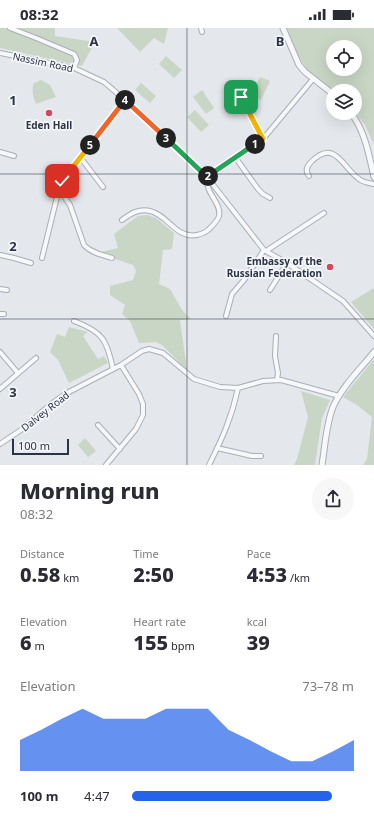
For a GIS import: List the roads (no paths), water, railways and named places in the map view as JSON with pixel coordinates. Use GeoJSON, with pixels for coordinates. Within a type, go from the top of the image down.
{"type":"FeatureCollection","features":[{"type":"Feature","properties":{"kind":"street"},"geometry":{"type":"LineString","coordinates":[[10,28],[74,54],[77,60],[74,68]]}},
{"type":"Feature","properties":{"kind":"street"},"geometry":{"type":"LineString","coordinates":[[283,28],[299,65],[313,79],[326,89]]}},
{"type":"Feature","properties":{"kind":"street","name":"Nassim Road"},"geometry":{"type":"LineString","coordinates":[[0,53],[74,68],[104,82],[125,99],[207,178],[265,251],[287,263],[343,301],[374,336]]}},
{"type":"Feature","properties":{"kind":"street"},"geometry":{"type":"LineString","coordinates":[[122,220],[138,211],[151,211],[158,214],[184,235],[194,236],[202,234],[210,228],[219,216],[219,210],[208,186],[207,178],[235,157],[263,139],[313,79]]}},
{"type":"Feature","properties":{"kind":"street"},"geometry":{"type":"LineString","coordinates":[[239,90],[241,97],[263,139]]}},
{"type":"Feature","properties":{"kind":"street"},"geometry":{"type":"LineString","coordinates":[[42,258],[62,181],[125,99]]}},
{"type":"Feature","properties":{"kind":"street"},"geometry":{"type":"LineString","coordinates":[[355,120],[363,136],[374,177]]}},
{"type":"Feature","properties":{"kind":"street"},"geometry":{"type":"LineString","coordinates":[[0,152],[14,156]]}},
{"type":"Feature","properties":{"kind":"street"},"geometry":{"type":"LineString","coordinates":[[309,176],[306,170],[308,165],[319,154],[327,153],[339,158],[361,180],[374,184]]}},
{"type":"Feature","properties":{"kind":"street"},"geometry":{"type":"LineString","coordinates":[[80,157],[103,187]]}},
{"type":"Feature","properties":{"kind":"street"},"geometry":{"type":"LineString","coordinates":[[235,157],[258,189],[270,198]]}},
{"type":"Feature","properties":{"kind":"street"},"geometry":{"type":"LineString","coordinates":[[59,189],[70,205],[84,245],[89,250],[112,258]]}},
{"type":"Feature","properties":{"kind":"street"},"geometry":{"type":"LineString","coordinates":[[226,316],[232,294],[265,251],[324,213]]}},
{"type":"Feature","properties":{"kind":"street"},"geometry":{"type":"LineString","coordinates":[[0,255],[31,264]]}},
{"type":"Feature","properties":{"kind":"street"},"geometry":{"type":"LineString","coordinates":[[270,290],[287,263]]}},
{"type":"Feature","properties":{"kind":"street"},"geometry":{"type":"LineString","coordinates":[[0,289],[7,290]]}},
{"type":"Feature","properties":{"kind":"street"},"geometry":{"type":"LineString","coordinates":[[74,321],[98,333],[107,346],[114,369]]}},
{"type":"Feature","properties":{"kind":"street"},"geometry":{"type":"LineString","coordinates":[[276,336],[275,356],[278,373],[277,380]]}},
{"type":"Feature","properties":{"kind":"street","name":"Dalvey Road"},"geometry":{"type":"LineString","coordinates":[[0,444],[21,430],[60,397],[114,369],[142,351],[149,349],[163,353],[194,379],[220,387],[238,388],[263,381],[277,380],[339,396]]}},
{"type":"Feature","properties":{"kind":"street"},"geometry":{"type":"LineString","coordinates":[[0,352],[18,373]]}},
{"type":"Feature","properties":{"kind":"street"},"geometry":{"type":"LineString","coordinates":[[322,465],[330,416],[339,396],[374,352]]}},
{"type":"Feature","properties":{"kind":"street"},"geometry":{"type":"LineString","coordinates":[[0,389],[36,358]]}},
{"type":"Feature","properties":{"kind":"street"},"geometry":{"type":"LineString","coordinates":[[106,465],[136,429],[143,415],[143,404],[139,394],[121,365]]}},
{"type":"Feature","properties":{"kind":"street"},"geometry":{"type":"LineString","coordinates":[[209,465],[229,423],[238,388]]}},
{"type":"Feature","properties":{"kind":"street"},"geometry":{"type":"LineString","coordinates":[[98,425],[120,449]]}},
{"type":"Feature","properties":{"kind":"street"},"geometry":{"type":"LineString","coordinates":[[217,448],[252,456],[261,456]]}},
{"type":"Feature","properties":{"kind":"place","name":"Eden Hall"},"geometry":{"type":"Point","coordinates":[49,113]}},
{"type":"Feature","properties":{"kind":"place","name":"Embassy of the Russian Federation"},"geometry":{"type":"Point","coordinates":[330,267]}}]}
